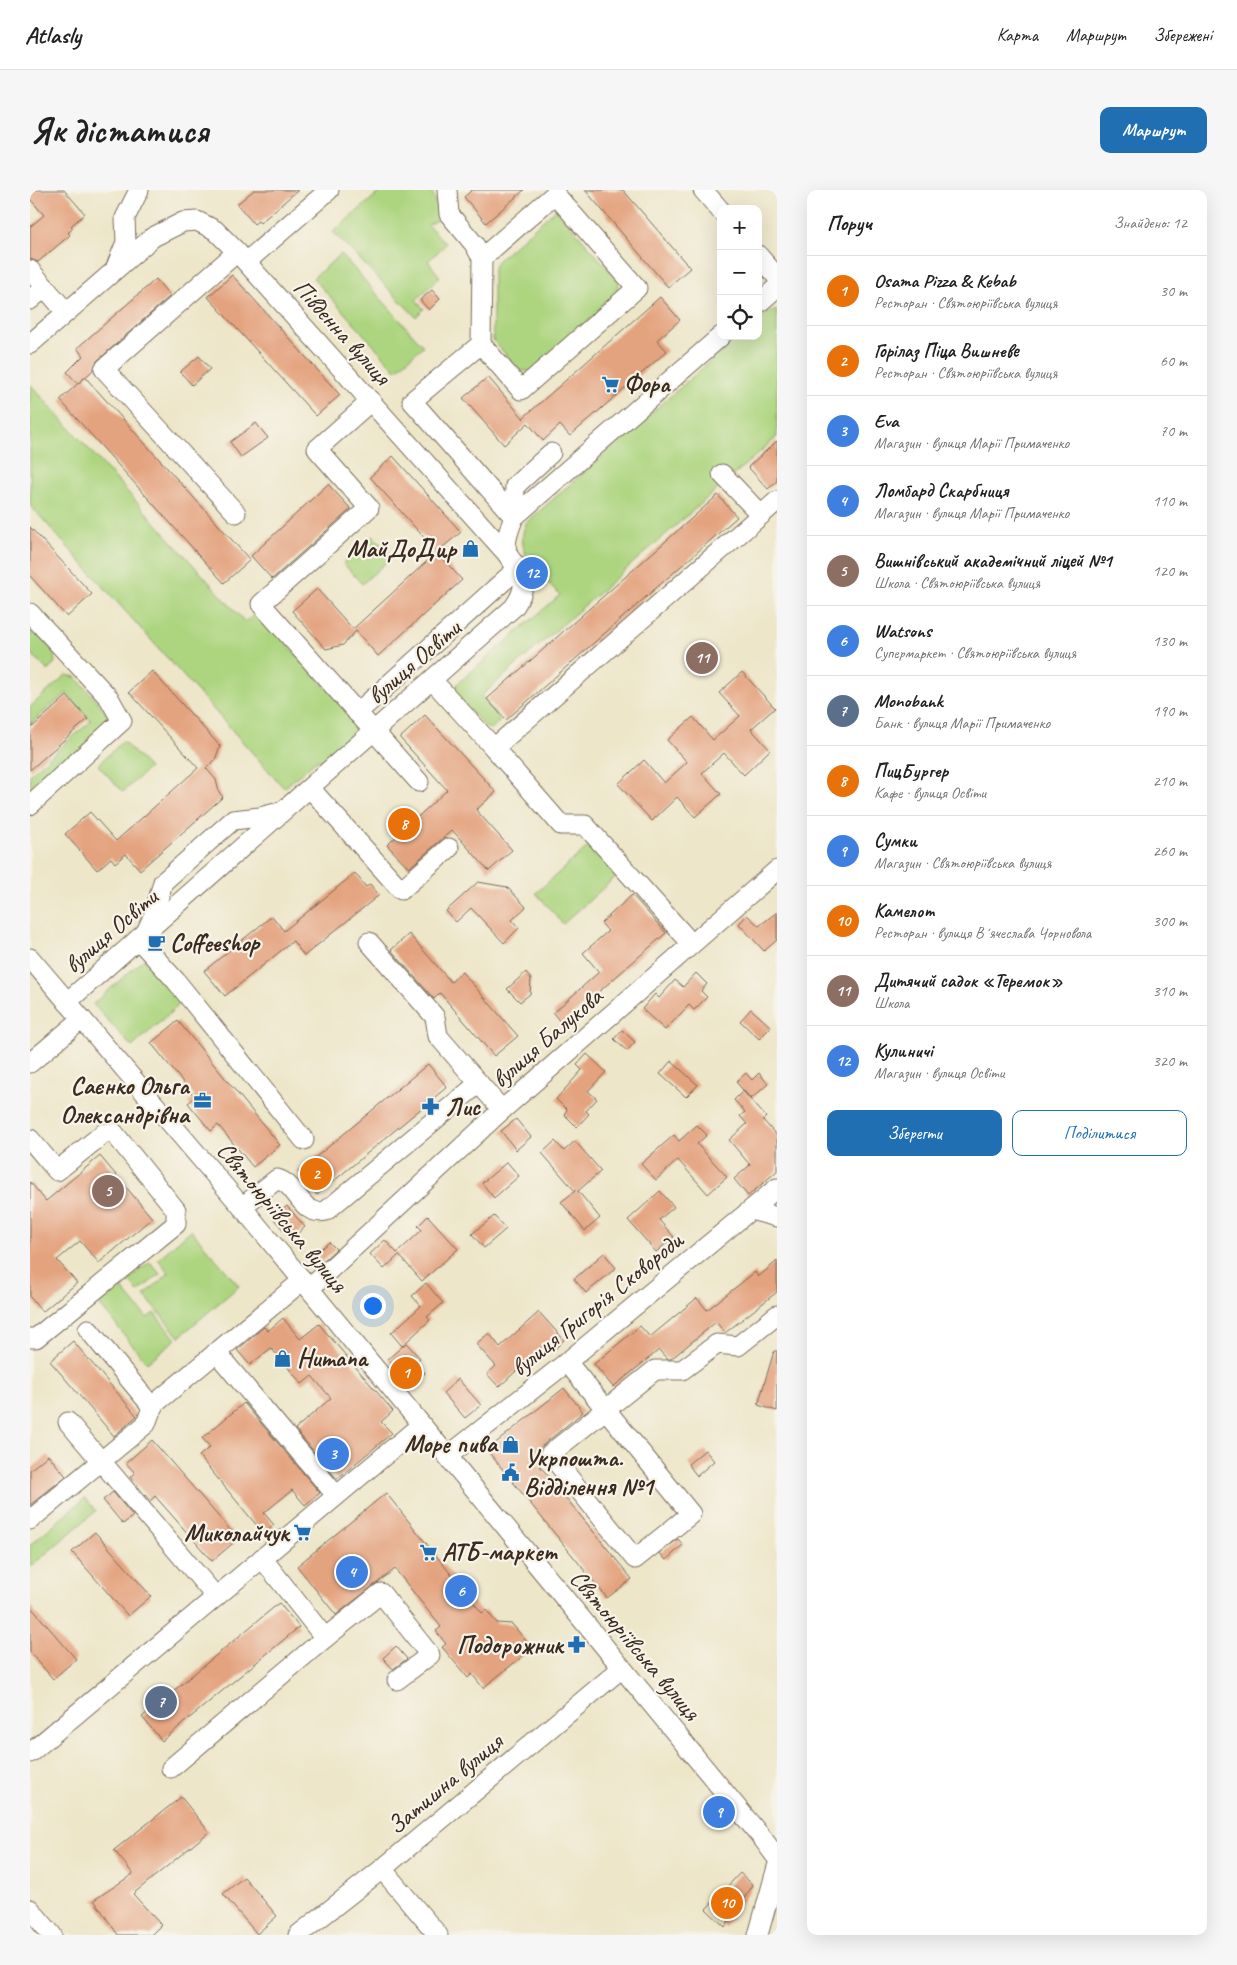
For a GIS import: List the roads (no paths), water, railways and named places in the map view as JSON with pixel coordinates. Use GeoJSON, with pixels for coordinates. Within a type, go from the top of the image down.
{"type":"FeatureCollection","features":[{"type":"Feature","properties":{"kind":"street"},"geometry":{"type":"LineString","coordinates":[[116,268],[126,242],[125,218],[139,190]]}},
{"type":"Feature","properties":{"kind":"street"},"geometry":{"type":"LineString","coordinates":[[236,513],[104,369],[242,257],[329,190]]}},
{"type":"Feature","properties":{"kind":"street"},"geometry":{"type":"LineString","coordinates":[[447,190],[449,214],[474,244],[482,258],[481,344],[521,390],[637,288],[555,194],[482,258]]}},
{"type":"Feature","properties":{"kind":"street"},"geometry":{"type":"LineString","coordinates":[[703,190],[717,206]]}},
{"type":"Feature","properties":{"kind":"street","name":"Південна вулиця"},"geometry":{"type":"LineString","coordinates":[[30,344],[153,237],[183,222],[197,221],[215,230],[242,257],[513,561]]}},
{"type":"Feature","properties":{"kind":"street"},"geometry":{"type":"LineString","coordinates":[[30,270],[66,312]]}},
{"type":"Feature","properties":{"kind":"street"},"geometry":{"type":"LineString","coordinates":[[30,300],[45,287]]}},
{"type":"Feature","properties":{"kind":"street"},"geometry":{"type":"LineString","coordinates":[[762,300],[777,287]]}},
{"type":"Feature","properties":{"kind":"street"},"geometry":{"type":"LineString","coordinates":[[412,401],[514,517],[717,339]]}},
{"type":"Feature","properties":{"kind":"street"},"geometry":{"type":"LineString","coordinates":[[385,418],[412,401],[481,344]]}},
{"type":"Feature","properties":{"kind":"street"},"geometry":{"type":"LineString","coordinates":[[370,401],[317,449],[369,508],[260,604],[419,782]]}},
{"type":"Feature","properties":{"kind":"street","name":"вулиця Освіти"},"geometry":{"type":"LineString","coordinates":[[67,1002],[514,607],[521,597],[524,585],[513,561],[507,536],[514,517],[515,486],[551,453]]}},
{"type":"Feature","properties":{"kind":"street"},"geometry":{"type":"LineString","coordinates":[[722,474],[761,516]]}},
{"type":"Feature","properties":{"kind":"street"},"geometry":{"type":"LineString","coordinates":[[494,748],[777,501]]}},
{"type":"Feature","properties":{"kind":"street"},"geometry":{"type":"LineString","coordinates":[[357,713],[513,561]]}},
{"type":"Feature","properties":{"kind":"street"},"geometry":{"type":"LineString","coordinates":[[30,613],[109,698],[122,721],[30,805]]}},
{"type":"Feature","properties":{"kind":"street"},"geometry":{"type":"LineString","coordinates":[[432,680],[562,824],[585,825],[691,943]]}},
{"type":"Feature","properties":{"kind":"street"},"geometry":{"type":"LineString","coordinates":[[310,788],[401,890],[449,848]]}},
{"type":"Feature","properties":{"kind":"street"},"geometry":{"type":"LineString","coordinates":[[283,812],[260,818],[233,820],[163,882],[154,914],[142,936],[304,1140]]}},
{"type":"Feature","properties":{"kind":"street","name":"вулиця Балукова"},"geometry":{"type":"LineString","coordinates":[[30,1520],[146,1424],[152,1408],[157,1402],[216,1352],[306,1284],[691,943],[777,870]]}},
{"type":"Feature","properties":{"kind":"street"},"geometry":{"type":"LineString","coordinates":[[369,942],[435,1017],[438,1036],[502,1110]]}},
{"type":"Feature","properties":{"kind":"street","name":"Святоюріївська вулиця"},"geometry":{"type":"LineString","coordinates":[[30,958],[306,1284],[777,1858]]}},
{"type":"Feature","properties":{"kind":"street"},"geometry":{"type":"LineString","coordinates":[[30,1063],[82,1020]]}},
{"type":"Feature","properties":{"kind":"street"},"geometry":{"type":"LineString","coordinates":[[242,1207],[277,1179],[285,1181],[308,1209],[317,1213],[326,1211],[479,1083]]}},
{"type":"Feature","properties":{"kind":"street"},"geometry":{"type":"LineString","coordinates":[[30,1139],[58,1171],[104,1132],[114,1133],[176,1210],[176,1224],[36,1338],[30,1338]]}},
{"type":"Feature","properties":{"kind":"street","name":"вулиця Григорія Сковороди"},"geometry":{"type":"LineString","coordinates":[[448,1456],[567,1362],[777,1188]]}},
{"type":"Feature","properties":{"kind":"street"},"geometry":{"type":"LineString","coordinates":[[751,1210],[777,1217]]}},
{"type":"Feature","properties":{"kind":"street"},"geometry":{"type":"LineString","coordinates":[[567,1362],[606,1409],[690,1514],[636,1559],[550,1454],[606,1409],[655,1370],[682,1370],[717,1344],[738,1346],[777,1315]]}},
{"type":"Feature","properties":{"kind":"street"},"geometry":{"type":"LineString","coordinates":[[88,1329],[152,1408]]}},
{"type":"Feature","properties":{"kind":"street"},"geometry":{"type":"LineString","coordinates":[[216,1352],[330,1488]]}},
{"type":"Feature","properties":{"kind":"street"},"geometry":{"type":"LineString","coordinates":[[68,1422],[216,1597]]}},
{"type":"Feature","properties":{"kind":"street"},"geometry":{"type":"LineString","coordinates":[[31,1749],[421,1425]]}},
{"type":"Feature","properties":{"kind":"street"},"geometry":{"type":"LineString","coordinates":[[262,1558],[325,1638]]}},
{"type":"Feature","properties":{"kind":"street"},"geometry":{"type":"LineString","coordinates":[[171,1768],[381,1593],[430,1655],[397,1680]]}},
{"type":"Feature","properties":{"kind":"street","name":"Затишна вулиця"},"geometry":{"type":"LineString","coordinates":[[298,1935],[382,1869],[622,1668]]}},
{"type":"Feature","properties":{"kind":"street"},"geometry":{"type":"LineString","coordinates":[[758,1935],[777,1867]]}},
{"type":"Feature","properties":{"kind":"street"},"geometry":{"type":"LineString","coordinates":[[382,1869],[438,1935]]}},
{"type":"Feature","properties":{"kind":"street"},"geometry":{"type":"LineString","coordinates":[[30,1909],[52,1935]]}},
{"type":"Feature","properties":{"kind":"place","name":"Фора"},"geometry":{"type":"Point","coordinates":[610,384]}},
{"type":"Feature","properties":{"kind":"place","name":"МайДоДир"},"geometry":{"type":"Point","coordinates":[470,549]}},
{"type":"Feature","properties":{"kind":"place","name":"Кулиничі"},"geometry":{"type":"Point","coordinates":[532,573]}},
{"type":"Feature","properties":{"kind":"place","name":"Дитячий садок «Теремок»"},"geometry":{"type":"Point","coordinates":[702,658]}},
{"type":"Feature","properties":{"kind":"place","name":"ПицБургер"},"geometry":{"type":"Point","coordinates":[404,824]}},
{"type":"Feature","properties":{"kind":"place","name":"Coffeeshop"},"geometry":{"type":"Point","coordinates":[156,943]}},
{"type":"Feature","properties":{"kind":"place","name":"Саєнко Ольга Олександрівна"},"geometry":{"type":"Point","coordinates":[203,1100]}},
{"type":"Feature","properties":{"kind":"place","name":"Лис"},"geometry":{"type":"Point","coordinates":[431,1107]}},
{"type":"Feature","properties":{"kind":"place","name":"Горілаз Піца Вишневе"},"geometry":{"type":"Point","coordinates":[316,1174]}},
{"type":"Feature","properties":{"kind":"place","name":"Вишнівський академічний ліцей №1"},"geometry":{"type":"Point","coordinates":[108,1191]}},
{"type":"Feature","properties":{"kind":"place","name":"Humana"},"geometry":{"type":"Point","coordinates":[283,1358]}},
{"type":"Feature","properties":{"kind":"place","name":"Osama Pizza & Kebab"},"geometry":{"type":"Point","coordinates":[406,1373]}},
{"type":"Feature","properties":{"kind":"place","name":"Море пива"},"geometry":{"type":"Point","coordinates":[511,1444]}},
{"type":"Feature","properties":{"kind":"place","name":"Eva"},"geometry":{"type":"Point","coordinates":[333,1454]}},
{"type":"Feature","properties":{"kind":"place","name":"Укрпошта. Відділення №1"},"geometry":{"type":"Point","coordinates":[510,1472]}},
{"type":"Feature","properties":{"kind":"place","name":"Миколайчук"},"geometry":{"type":"Point","coordinates":[303,1533]}},
{"type":"Feature","properties":{"kind":"place","name":"АТБ-маркет"},"geometry":{"type":"Point","coordinates":[428,1552]}},
{"type":"Feature","properties":{"kind":"place","name":"Ломбард Скарбниця"},"geometry":{"type":"Point","coordinates":[352,1572]}},
{"type":"Feature","properties":{"kind":"place","name":"Watsons"},"geometry":{"type":"Point","coordinates":[461,1591]}},
{"type":"Feature","properties":{"kind":"place","name":"Подорожник"},"geometry":{"type":"Point","coordinates":[577,1645]}},
{"type":"Feature","properties":{"kind":"place","name":"Monobank"},"geometry":{"type":"Point","coordinates":[161,1702]}},
{"type":"Feature","properties":{"kind":"place","name":"Сумки"},"geometry":{"type":"Point","coordinates":[719,1812]}},
{"type":"Feature","properties":{"kind":"place","name":"Камелот"},"geometry":{"type":"Point","coordinates":[727,1903]}}]}
